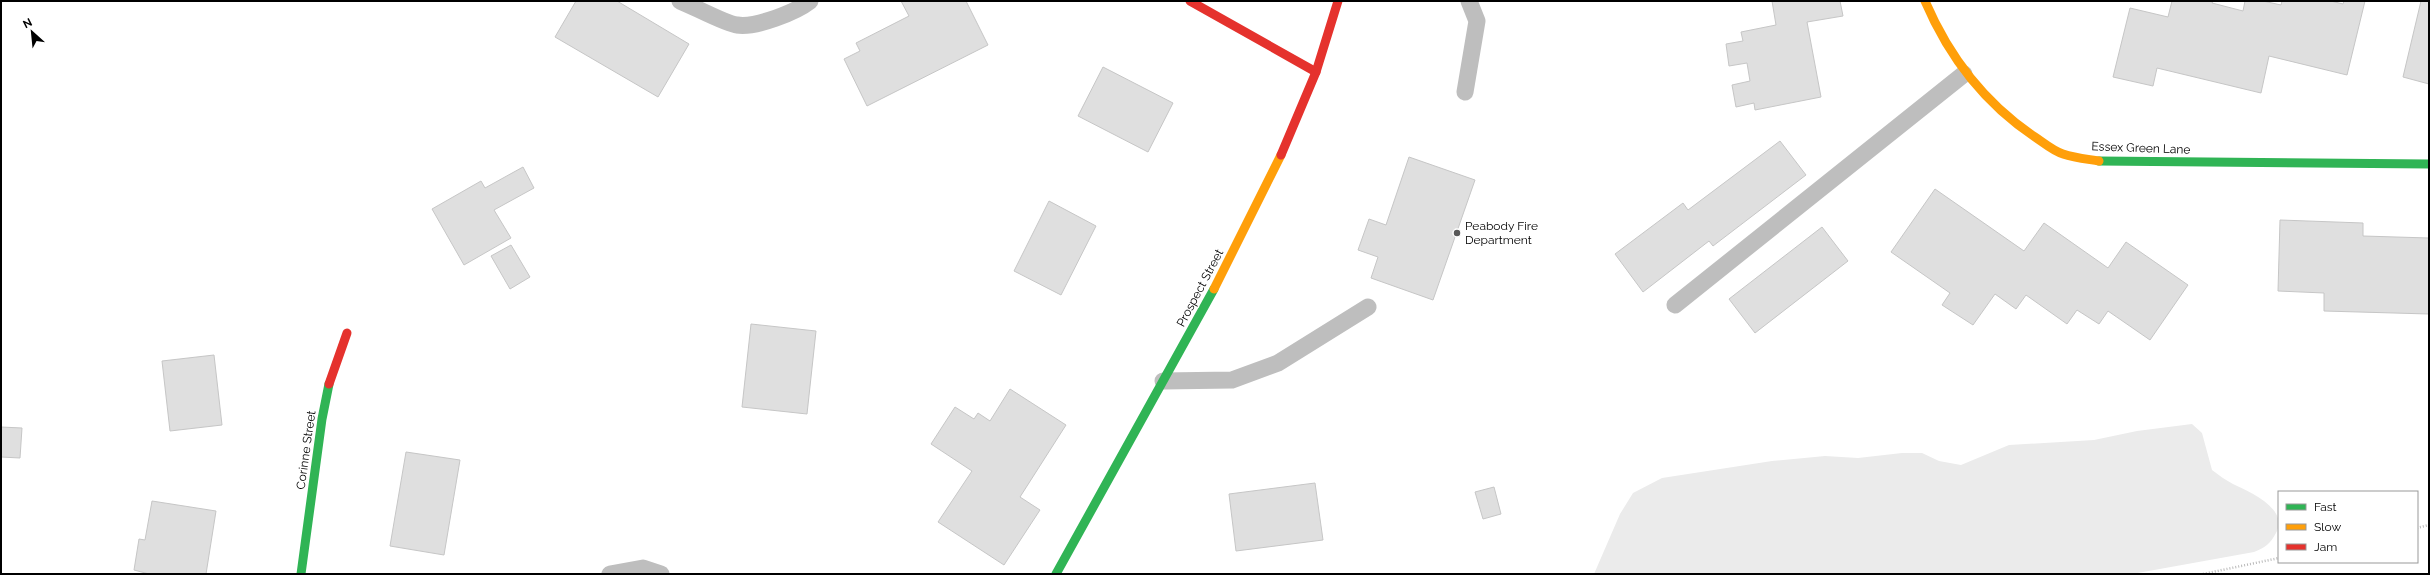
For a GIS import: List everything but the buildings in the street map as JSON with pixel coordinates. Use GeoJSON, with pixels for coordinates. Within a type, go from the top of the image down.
{"type":"FeatureCollection","features":[{"type":"Feature","properties":{"kind":"street"},"geometry":{"type":"LineString","coordinates":[[1190,1],[1316,72]]}},
{"type":"Feature","properties":{"kind":"street","name":"Prospect Street"},"geometry":{"type":"LineString","coordinates":[[1056,574],[1224,272],[1276,168],[1316,72],[1338,1]]}},
{"type":"Feature","properties":{"kind":"street","name":"Essex Green Lane"},"geometry":{"type":"LineString","coordinates":[[1925,1],[1953,56],[1964,74],[1987,98],[2021,129],[2062,154],[2100,161],[2429,164]]}},
{"type":"Feature","properties":{"kind":"street","name":"Corinne Street"},"geometry":{"type":"LineString","coordinates":[[301,574],[322,419],[331,375],[347,333]]}},
{"type":"Feature","properties":{"kind":"lane"},"geometry":{"type":"LineString","coordinates":[[680,1],[738,25],[775,19],[801,8],[810,1]]}},
{"type":"Feature","properties":{"kind":"lane"},"geometry":{"type":"LineString","coordinates":[[1465,92],[1477,21],[1469,1]]}},
{"type":"Feature","properties":{"kind":"lane"},"geometry":{"type":"LineString","coordinates":[[1675,305],[1964,74]]}},
{"type":"Feature","properties":{"kind":"lane"},"geometry":{"type":"LineString","coordinates":[[1163,381],[1232,380],[1278,363],[1368,307]]}},
{"type":"Feature","properties":{"kind":"lane"},"geometry":{"type":"LineString","coordinates":[[610,574],[644,568],[661,574]]}},
{"type":"Feature","properties":{"kind":"path"},"geometry":{"type":"LineString","coordinates":[[2418,528],[2429,525]]}},
{"type":"Feature","properties":{"kind":"path"},"geometry":{"type":"LineString","coordinates":[[2203,574],[2278,558]]}},
{"type":"Feature","properties":{"kind":"shaded area"},"geometry":{"type":"Polygon","coordinates":[[[2192,424],[2202,433],[2212,470],[2227,481],[2257,496],[2273,509],[2277,516],[2278,527],[2270,543],[2254,552],[2132,574],[1594,574],[1620,514],[1633,493],[1662,478],[1772,461],[1825,456],[1858,458],[1902,453],[1922,453],[1939,461],[1961,465],[2009,445],[2094,440],[2137,431],[2192,424]]]}},
{"type":"Feature","properties":{"kind":"traffic: fast"},"geometry":{"type":"LineString","coordinates":[[2099,161],[2429,164]]}},
{"type":"Feature","properties":{"kind":"traffic: fast"},"geometry":{"type":"LineString","coordinates":[[1056,574],[1214,289]]}},
{"type":"Feature","properties":{"kind":"traffic: fast"},"geometry":{"type":"LineString","coordinates":[[301,574],[322,419],[329,384]]}},
{"type":"Feature","properties":{"kind":"traffic: slow"},"geometry":{"type":"LineString","coordinates":[[1925,1],[1945,41],[1957,60],[1984,94],[2000,109],[2017,124],[2056,151],[2063,154],[2099,161]]}},
{"type":"Feature","properties":{"kind":"traffic: slow"},"geometry":{"type":"LineString","coordinates":[[1214,289],[1281,155]]}},
{"type":"Feature","properties":{"kind":"traffic: jam"},"geometry":{"type":"LineString","coordinates":[[1190,1],[1316,72]]}},
{"type":"Feature","properties":{"kind":"traffic: jam"},"geometry":{"type":"LineString","coordinates":[[1281,155],[1316,72],[1338,1]]}},
{"type":"Feature","properties":{"kind":"traffic: jam"},"geometry":{"type":"LineString","coordinates":[[329,384],[347,333]]}},
{"type":"Feature","properties":{"kind":"place","name":"Peabody Fire Department"},"geometry":{"type":"Point","coordinates":[1457,233]}}]}
